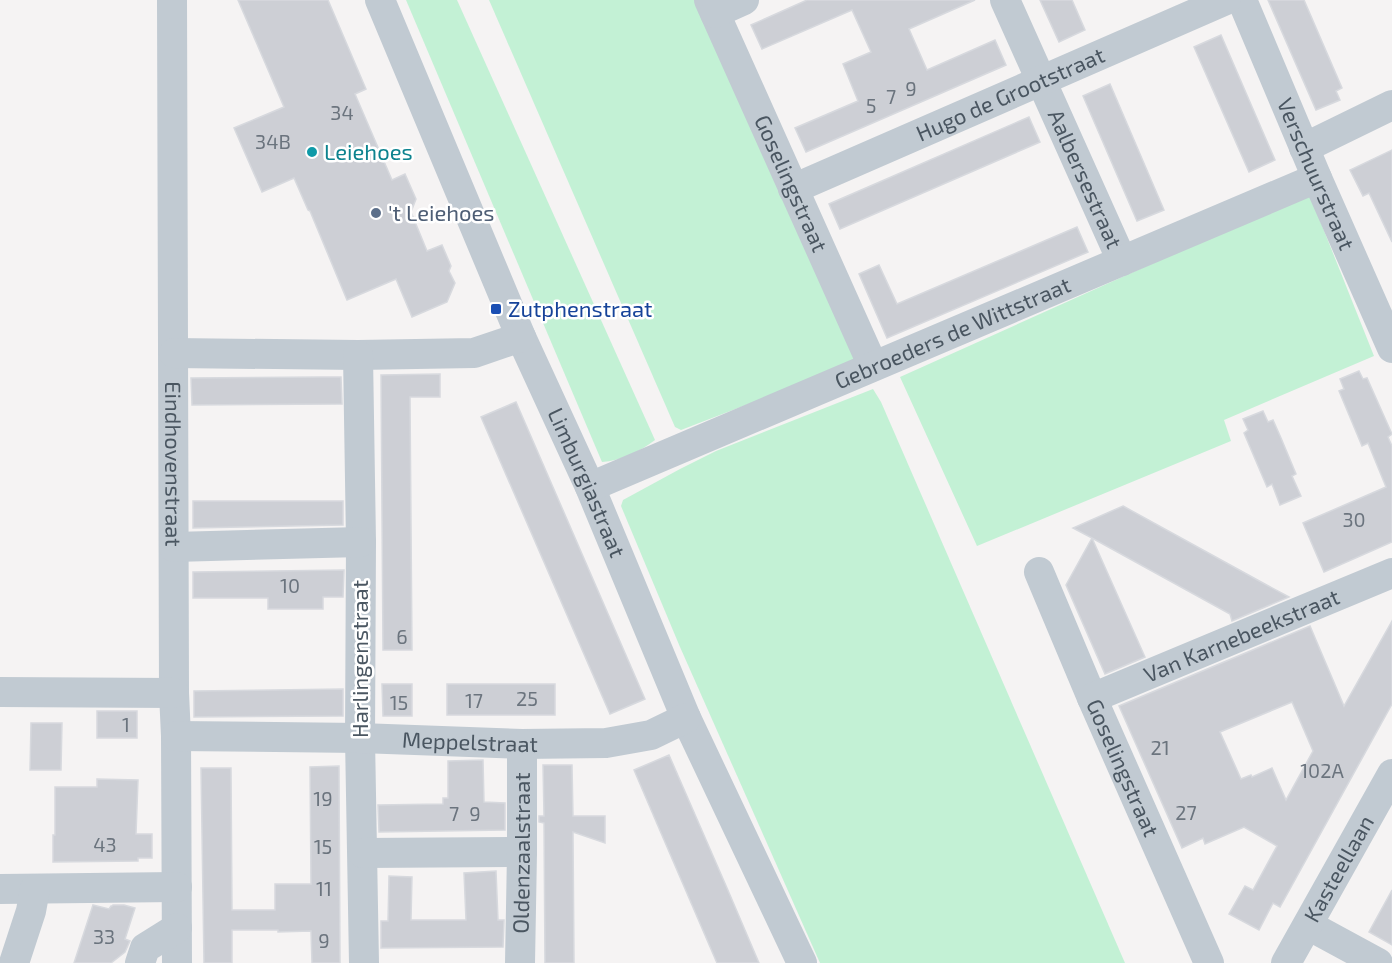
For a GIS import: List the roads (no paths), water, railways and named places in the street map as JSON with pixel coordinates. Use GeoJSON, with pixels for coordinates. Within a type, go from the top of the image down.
{"type":"FeatureCollection","features":[{"type":"Feature","properties":{"kind":"street","name":"Eindhovenstraat"},"geometry":{"type":"LineString","coordinates":[[172,0],[177,963]]}},
{"type":"Feature","properties":{"kind":"street","name":"Limburgiastraat"},"geometry":{"type":"LineString","coordinates":[[380,0],[521,337],[590,487],[686,718],[802,963]]}},
{"type":"Feature","properties":{"kind":"street"},"geometry":{"type":"LineString","coordinates":[[712,7],[744,0]]}},
{"type":"Feature","properties":{"kind":"street","name":"Aalbersestraat"},"geometry":{"type":"LineString","coordinates":[[1005,0],[1122,261]]}},
{"type":"Feature","properties":{"kind":"street","name":"Hugo de Grootstraat"},"geometry":{"type":"LineString","coordinates":[[793,189],[1226,0]]}},
{"type":"Feature","properties":{"kind":"street","name":"Verschuurstraat"},"geometry":{"type":"LineString","coordinates":[[1242,0],[1392,348]]}},
{"type":"Feature","properties":{"kind":"street","name":"Goselingstraat"},"geometry":{"type":"LineString","coordinates":[[712,7],[873,366]]}},
{"type":"Feature","properties":{"kind":"street"},"geometry":{"type":"LineString","coordinates":[[1304,148],[1392,105]]}},
{"type":"Feature","properties":{"kind":"street","name":"Gebroeders de Wittstraat"},"geometry":{"type":"LineString","coordinates":[[590,487],[1317,178]]}},
{"type":"Feature","properties":{"kind":"street"},"geometry":{"type":"LineString","coordinates":[[174,353],[358,355],[474,353],[521,337]]}},
{"type":"Feature","properties":{"kind":"street","name":"Harlingenstraat"},"geometry":{"type":"LineString","coordinates":[[358,355],[364,963]]}},
{"type":"Feature","properties":{"kind":"street"},"geometry":{"type":"LineString","coordinates":[[174,547],[361,542]]}},
{"type":"Feature","properties":{"kind":"street","name":"Goselingstraat"},"geometry":{"type":"LineString","coordinates":[[1039,572],[1209,963]]}},
{"type":"Feature","properties":{"kind":"street","name":"Van Karnebeekstraat"},"geometry":{"type":"LineString","coordinates":[[1092,698],[1392,573]]}},
{"type":"Feature","properties":{"kind":"street"},"geometry":{"type":"LineString","coordinates":[[0,692],[174,693]]}},
{"type":"Feature","properties":{"kind":"street","name":"Meppelstraat"},"geometry":{"type":"LineString","coordinates":[[176,736],[360,738],[522,744],[606,743],[651,735],[686,718]]}},
{"type":"Feature","properties":{"kind":"street","name":"Oldenzaalstraat"},"geometry":{"type":"LineString","coordinates":[[520,963],[522,744]]}},
{"type":"Feature","properties":{"kind":"street","name":"Kasteellaan"},"geometry":{"type":"LineString","coordinates":[[1286,963],[1392,774]]}},
{"type":"Feature","properties":{"kind":"street"},"geometry":{"type":"LineString","coordinates":[[363,853],[522,852]]}},
{"type":"Feature","properties":{"kind":"street"},"geometry":{"type":"LineString","coordinates":[[0,889],[177,887]]}},
{"type":"Feature","properties":{"kind":"street"},"geometry":{"type":"LineString","coordinates":[[14,963],[32,911],[35,889]]}},
{"type":"Feature","properties":{"kind":"street"},"geometry":{"type":"LineString","coordinates":[[1308,925],[1378,963]]}},
{"type":"Feature","properties":{"kind":"street"},"geometry":{"type":"LineString","coordinates":[[140,963],[145,948],[177,928]]}},
{"type":"Feature","properties":{"kind":"place","name":"Leiehoes"},"geometry":{"type":"Point","coordinates":[312,152]}},
{"type":"Feature","properties":{"kind":"place","name":"'t Leiehoes"},"geometry":{"type":"Point","coordinates":[376,213]}},
{"type":"Feature","properties":{"kind":"place","name":"Zutphenstraat"},"geometry":{"type":"Point","coordinates":[496,309]}}]}
